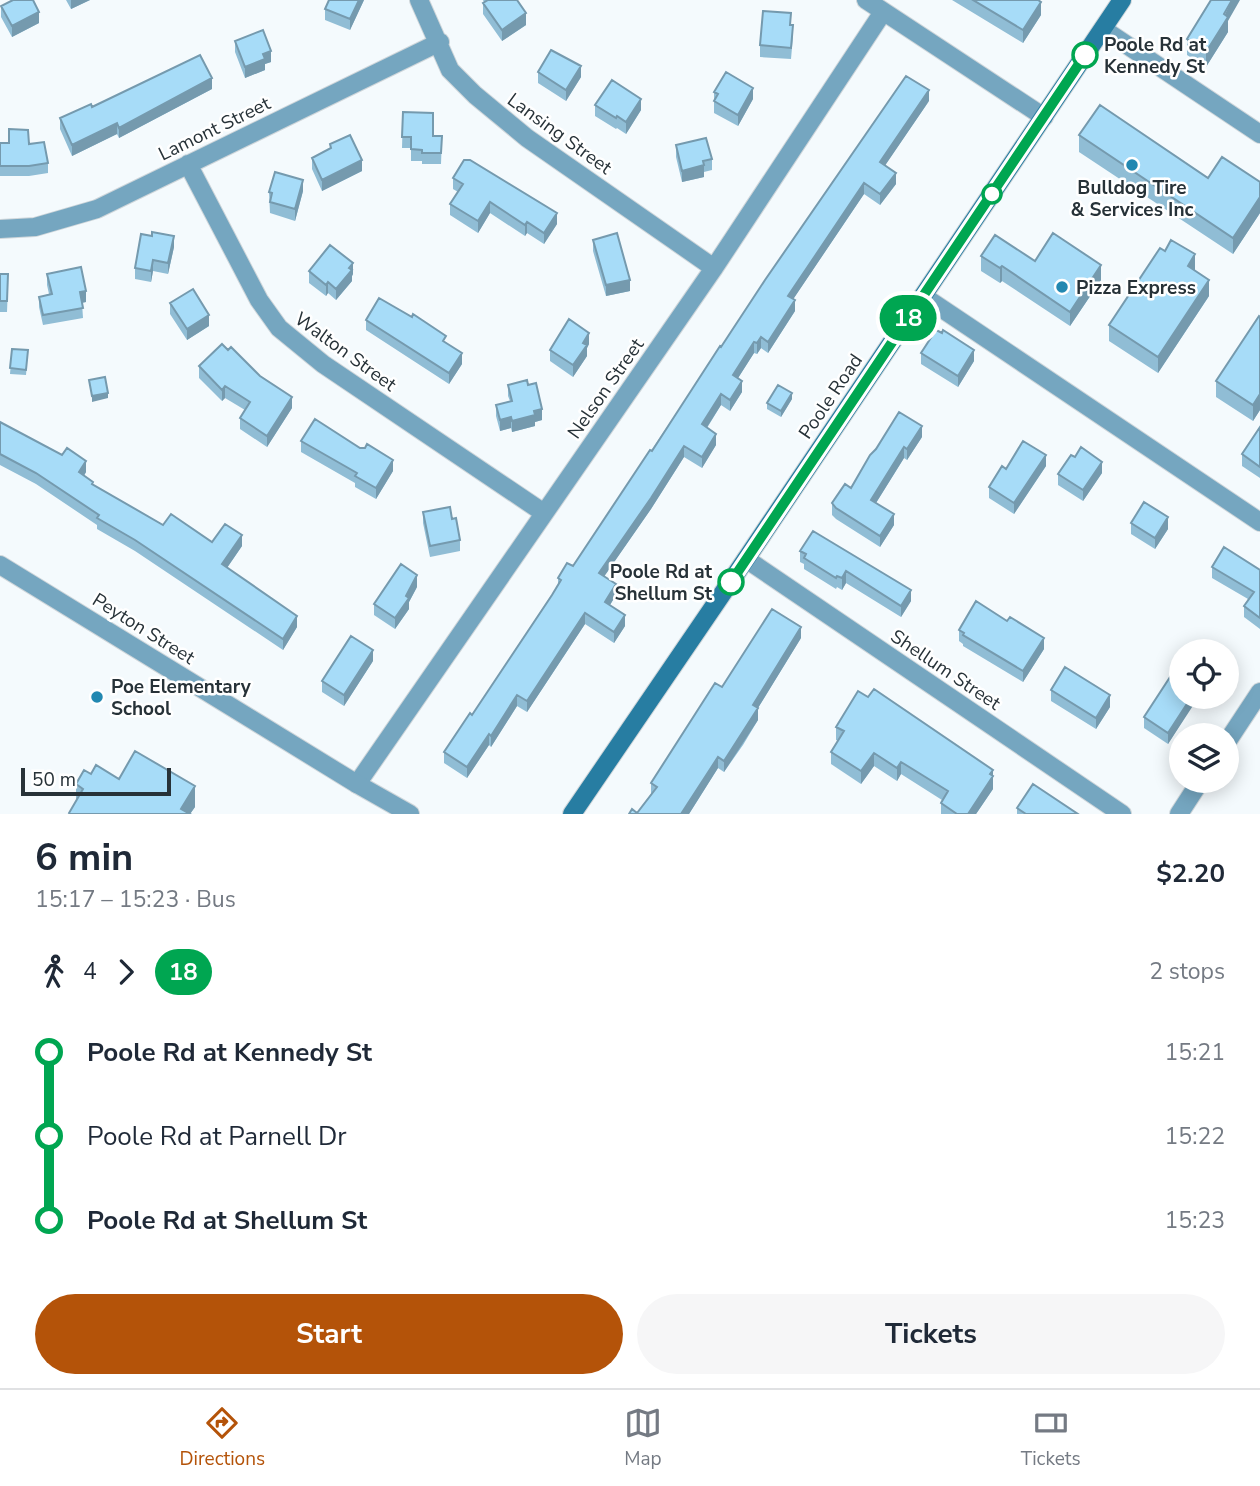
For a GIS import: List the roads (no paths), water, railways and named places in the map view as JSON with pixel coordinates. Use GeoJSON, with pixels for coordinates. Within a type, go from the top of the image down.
{"type":"FeatureCollection","features":[{"type":"Feature","properties":{"kind":"main road","name":"Poole Road"},"geometry":{"type":"LineString","coordinates":[[572,814],[1122,0]]}},
{"type":"Feature","properties":{"kind":"street","name":"Lansing Street"},"geometry":{"type":"LineString","coordinates":[[419,0],[450,70],[475,95],[527,138],[714,268]]}},
{"type":"Feature","properties":{"kind":"street"},"geometry":{"type":"LineString","coordinates":[[866,0],[1044,117]]}},
{"type":"Feature","properties":{"kind":"street","name":"Nelson Street"},"geometry":{"type":"LineString","coordinates":[[357,784],[714,268],[883,12]]}},
{"type":"Feature","properties":{"kind":"street"},"geometry":{"type":"LineString","coordinates":[[1103,29],[1260,134]]}},
{"type":"Feature","properties":{"kind":"street","name":"Lamont Street"},"geometry":{"type":"LineString","coordinates":[[0,229],[35,227],[97,209],[439,42]]}},
{"type":"Feature","properties":{"kind":"street","name":"Walton Street"},"geometry":{"type":"LineString","coordinates":[[188,164],[259,300],[279,328],[323,364],[544,513]]}},
{"type":"Feature","properties":{"kind":"street"},"geometry":{"type":"LineString","coordinates":[[923,296],[1260,523]]}},
{"type":"Feature","properties":{"kind":"street","name":"Shellum Street"},"geometry":{"type":"LineString","coordinates":[[746,559],[1122,814]]}},
{"type":"Feature","properties":{"kind":"street","name":"Peyton Street"},"geometry":{"type":"LineString","coordinates":[[0,565],[410,814]]}},
{"type":"Feature","properties":{"kind":"street"},"geometry":{"type":"LineString","coordinates":[[1239,724],[1260,692]]}},
{"type":"Feature","properties":{"kind":"street"},"geometry":{"type":"LineString","coordinates":[[1179,814],[1193,793]]}},
{"type":"Feature","properties":{"kind":"place","name":"Poole Rd at Kennedy St"},"geometry":{"type":"Point","coordinates":[1085,55]}},
{"type":"Feature","properties":{"kind":"place","name":"Bulldog Tire & Services Inc"},"geometry":{"type":"Point","coordinates":[1132,165]}},
{"type":"Feature","properties":{"kind":"place","name":"Pizza Express"},"geometry":{"type":"Point","coordinates":[1062,287]}},
{"type":"Feature","properties":{"kind":"place","name":"Poole Rd at Shellum St"},"geometry":{"type":"Point","coordinates":[731,582]}},
{"type":"Feature","properties":{"kind":"place","name":"Poe Elementary School"},"geometry":{"type":"Point","coordinates":[97,697]}}]}
